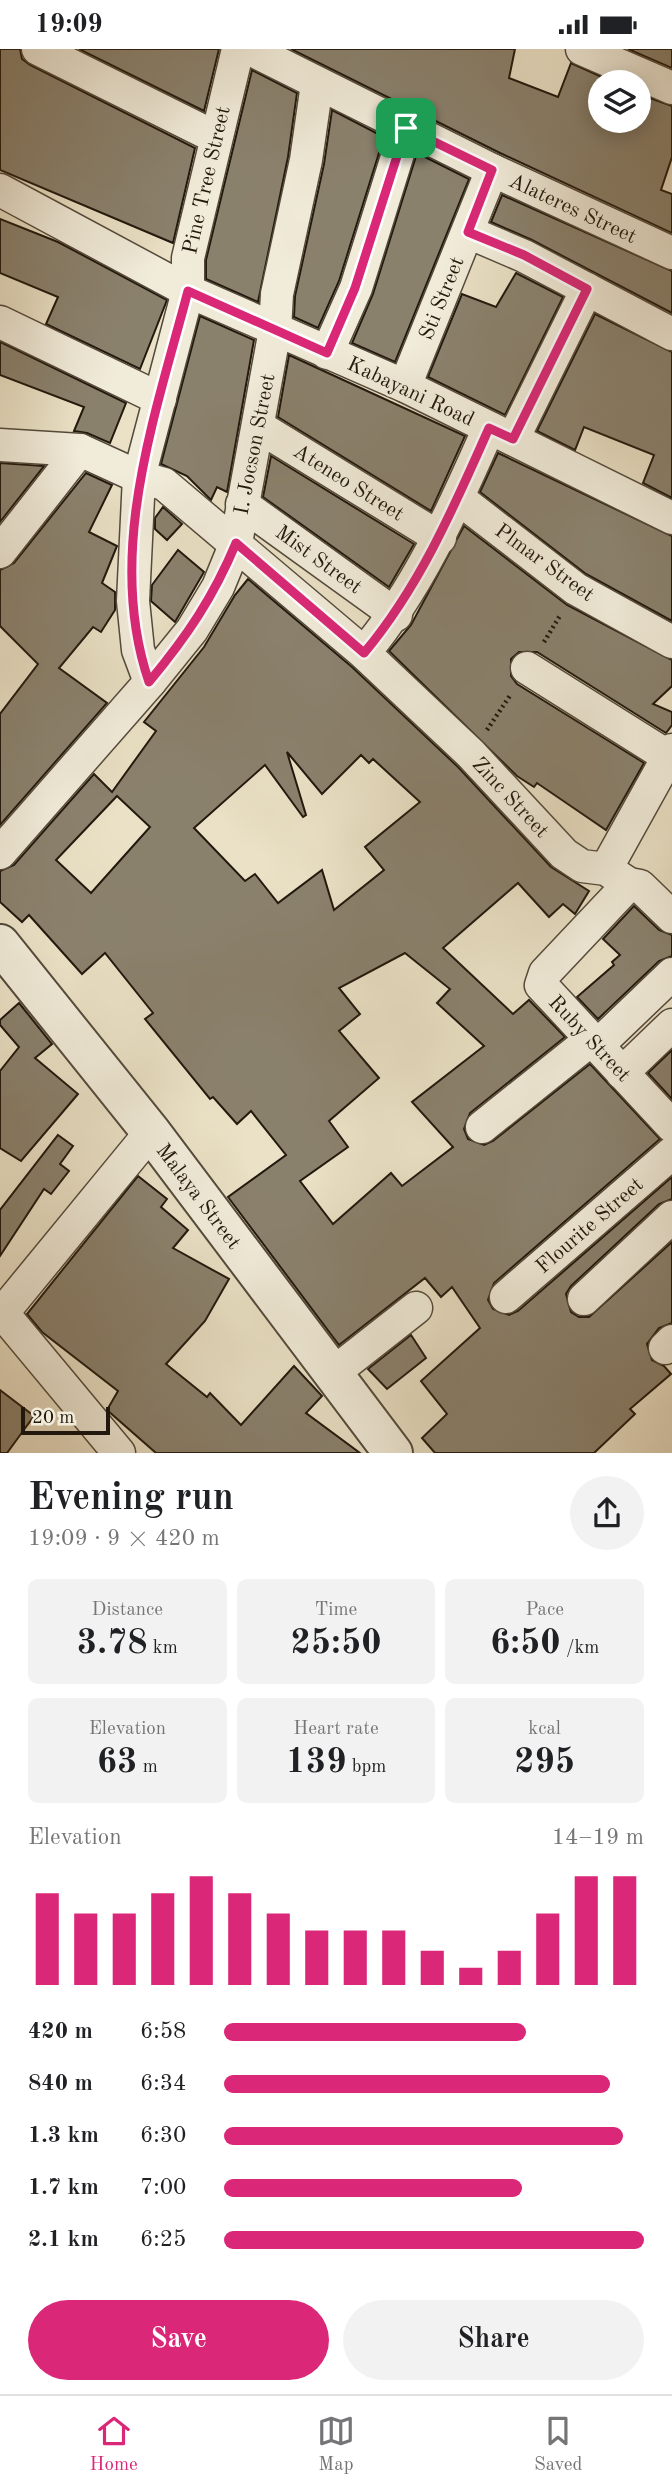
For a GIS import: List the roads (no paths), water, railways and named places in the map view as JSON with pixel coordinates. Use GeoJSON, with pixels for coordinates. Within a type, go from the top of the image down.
{"type":"FeatureCollection","features":[{"type":"Feature","properties":{"kind":"street"},"geometry":{"type":"LineString","coordinates":[[38,49],[215,137]]}},
{"type":"Feature","properties":{"kind":"street","name":"Pine Tree Street"},"geometry":{"type":"LineString","coordinates":[[149,682],[138,650],[133,601],[139,477],[188,291],[188,258],[238,49]]}},
{"type":"Feature","properties":{"kind":"street","name":"Alateres Street"},"geometry":{"type":"LineString","coordinates":[[250,49],[492,170],[672,254]]}},
{"type":"Feature","properties":{"kind":"street"},"geometry":{"type":"LineString","coordinates":[[582,49],[672,88]]}},
{"type":"Feature","properties":{"kind":"street","name":"I. Jocson Street"},"geometry":{"type":"LineString","coordinates":[[0,853],[192,630],[218,587],[236,543],[259,427],[275,330],[277,294],[306,160],[317,84]]}},
{"type":"Feature","properties":{"kind":"street"},"geometry":{"type":"LineString","coordinates":[[327,353],[355,288],[406,128]]}},
{"type":"Feature","properties":{"kind":"street","name":"Sti Street"},"geometry":{"type":"LineString","coordinates":[[405,386],[492,170]]}},
{"type":"Feature","properties":{"kind":"street","name":"Kabayani Road"},"geometry":{"type":"LineString","coordinates":[[0,190],[188,291],[405,386],[672,518]]}},
{"type":"Feature","properties":{"kind":"street"},"geometry":{"type":"LineString","coordinates":[[468,232],[524,255],[672,334]]}},
{"type":"Feature","properties":{"kind":"street"},"geometry":{"type":"LineString","coordinates":[[364,653],[396,615],[440,538],[458,498],[501,433],[587,289]]}},
{"type":"Feature","properties":{"kind":"street"},"geometry":{"type":"LineString","coordinates":[[0,322],[160,399]]}},
{"type":"Feature","properties":{"kind":"street","name":"Ateneo Street"},"geometry":{"type":"LineString","coordinates":[[259,427],[440,538]]}},
{"type":"Feature","properties":{"kind":"street"},"geometry":{"type":"LineString","coordinates":[[0,445],[80,450]]}},
{"type":"Feature","properties":{"kind":"street"},"geometry":{"type":"LineString","coordinates":[[0,552],[80,450]]}},
{"type":"Feature","properties":{"kind":"street","name":"Zinc Street"},"geometry":{"type":"LineString","coordinates":[[80,450],[139,477],[164,484],[364,653],[471,754],[564,854],[582,866],[640,886],[672,917]]}},
{"type":"Feature","properties":{"kind":"street","name":"Plmar Street"},"geometry":{"type":"LineString","coordinates":[[458,498],[576,589],[672,642]]}},
{"type":"Feature","properties":{"kind":"street","name":"Mist Street"},"geometry":{"type":"LineString","coordinates":[[242,504],[396,615]]}},
{"type":"Feature","properties":{"kind":"street"},"geometry":{"type":"LineString","coordinates":[[527,668],[671,755],[617,876]]}},
{"type":"Feature","properties":{"kind":"street","name":"Ruby Street"},"geometry":{"type":"LineString","coordinates":[[617,876],[541,978],[541,985],[672,1126]]}},
{"type":"Feature","properties":{"kind":"street","name":"Malaya Street"},"geometry":{"type":"LineString","coordinates":[[0,944],[151,1132],[393,1453]]}},
{"type":"Feature","properties":{"kind":"street"},"geometry":{"type":"LineString","coordinates":[[482,1128],[595,1042],[672,974]]}},
{"type":"Feature","properties":{"kind":"street"},"geometry":{"type":"LineString","coordinates":[[622,1073],[672,1025]]}},
{"type":"Feature","properties":{"kind":"street"},"geometry":{"type":"LineString","coordinates":[[119,1453],[1,1313],[151,1132]]}},
{"type":"Feature","properties":{"kind":"street","name":"Flourite Street"},"geometry":{"type":"LineString","coordinates":[[506,1297],[672,1153]]}},
{"type":"Feature","properties":{"kind":"street"},"geometry":{"type":"LineString","coordinates":[[584,1299],[672,1217]]}},
{"type":"Feature","properties":{"kind":"street"},"geometry":{"type":"LineString","coordinates":[[332,1374],[416,1308]]}}]}
